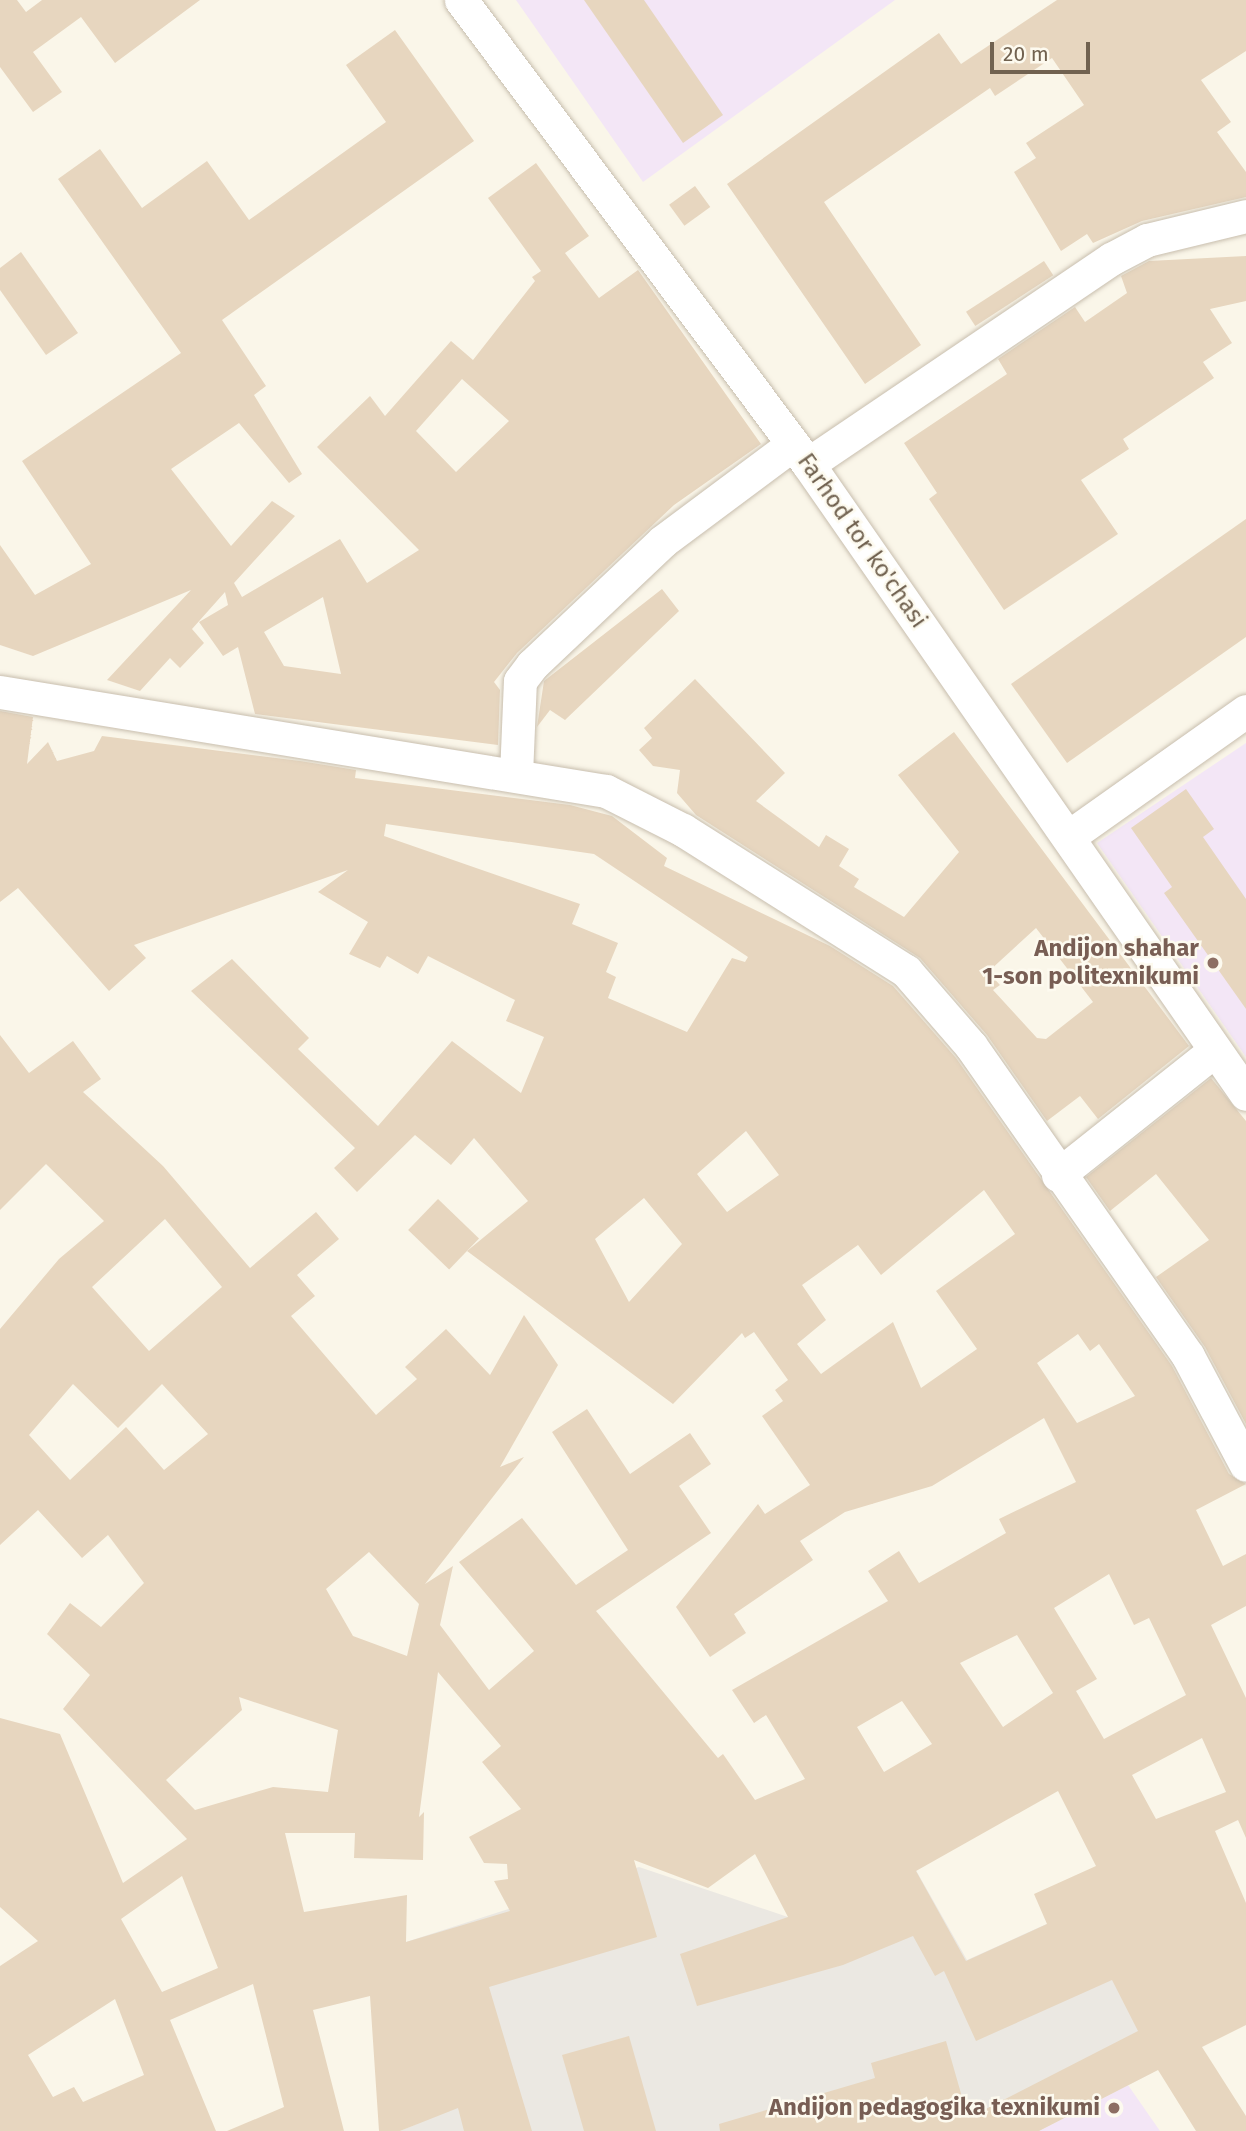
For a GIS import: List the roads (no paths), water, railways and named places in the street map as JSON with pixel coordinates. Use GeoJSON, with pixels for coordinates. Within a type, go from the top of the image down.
{"type":"FeatureCollection","features":[{"type":"Feature","properties":{"kind":"street","name":"Farhod tor ko'chasi"},"geometry":{"type":"LineString","coordinates":[[461,0],[801,454],[1246,1094]]}},
{"type":"Feature","properties":{"kind":"street"},"geometry":{"type":"LineString","coordinates":[[516,775],[520,681],[532,665],[663,541],[1111,259],[1147,240],[1246,216]]}},
{"type":"Feature","properties":{"kind":"street"},"geometry":{"type":"LineString","coordinates":[[0,692],[516,775],[617,797],[683,830],[906,971],[971,1046],[1058,1175],[1188,1356],[1246,1465]]}},
{"type":"Feature","properties":{"kind":"street"},"geometry":{"type":"LineString","coordinates":[[1068,837],[1246,711]]}},
{"type":"Feature","properties":{"kind":"street"},"geometry":{"type":"LineString","coordinates":[[1058,1175],[1214,1051]]}},
{"type":"Feature","properties":{"kind":"place","name":"Andijon shahar 1-son politexnikumi"},"geometry":{"type":"Point","coordinates":[1213,963]}},
{"type":"Feature","properties":{"kind":"place","name":"Andijon pedagogika texnikumi"},"geometry":{"type":"Point","coordinates":[1114,2108]}}]}
